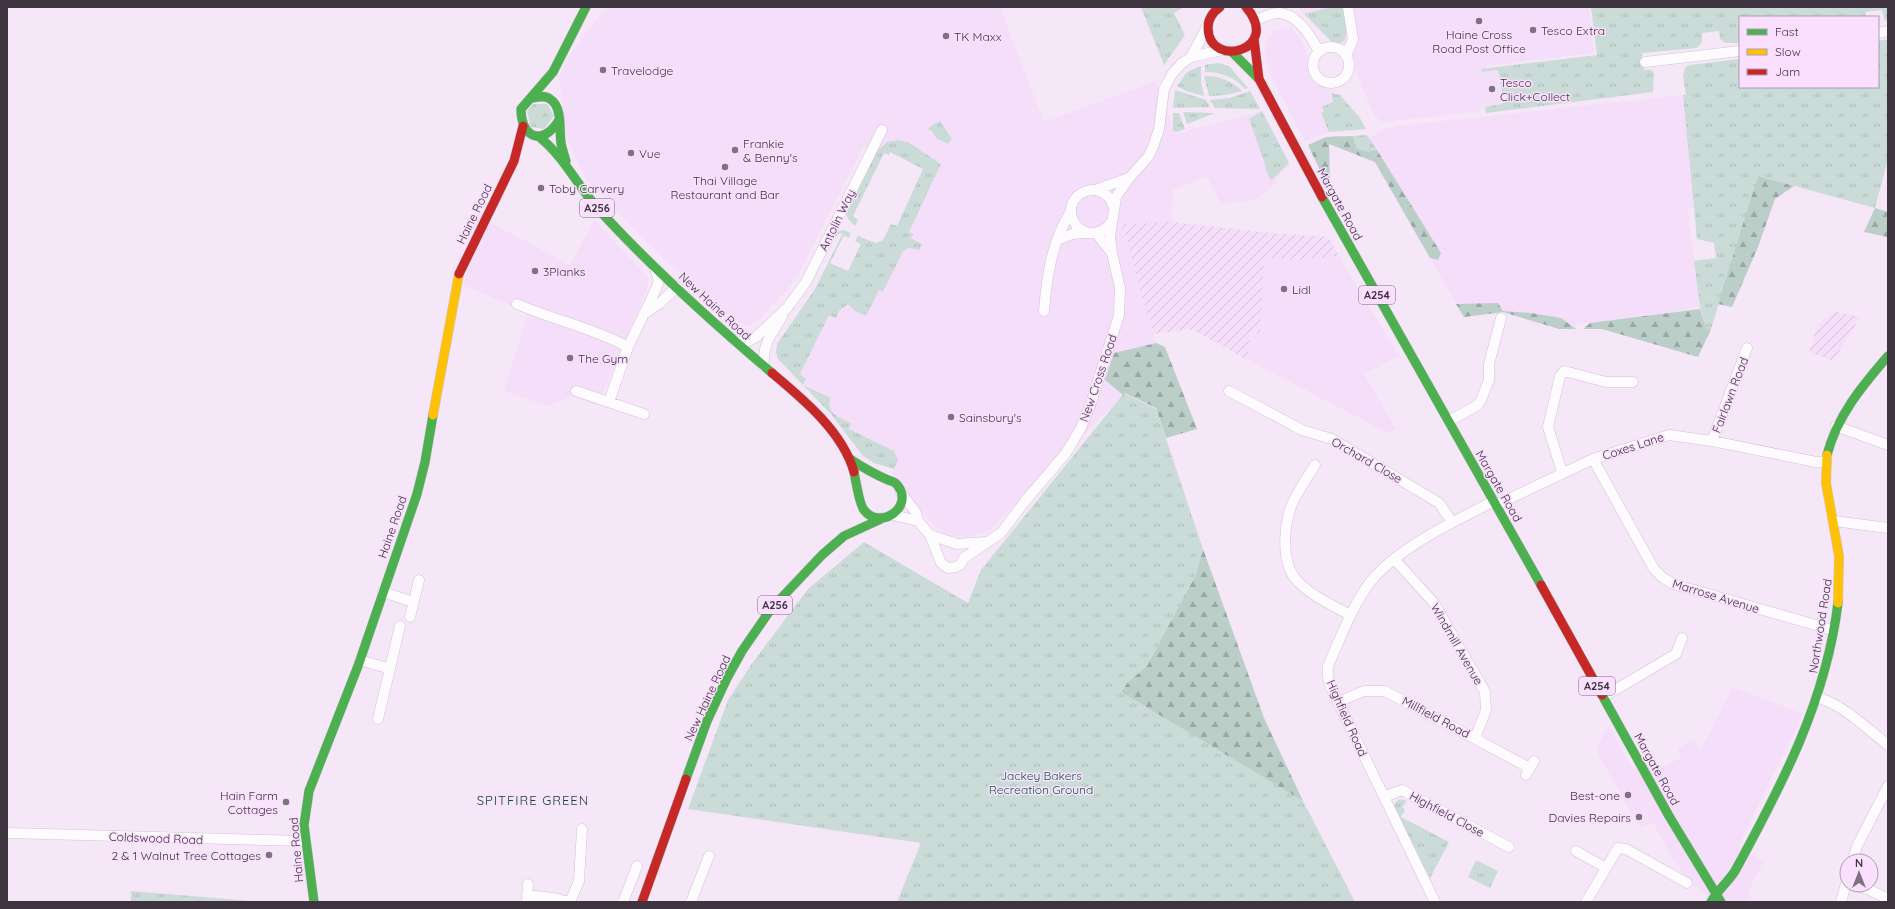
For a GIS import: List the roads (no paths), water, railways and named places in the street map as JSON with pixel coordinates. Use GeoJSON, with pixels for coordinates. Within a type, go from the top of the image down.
{"type":"FeatureCollection","features":[{"type":"Feature","properties":{"kind":"main road","name":"Haine Road"},"geometry":{"type":"LineString","coordinates":[[314,902],[304,825],[309,791],[360,660],[417,494],[425,462],[448,322],[457,278],[514,161],[523,126],[520,116],[521,109],[553,72],[586,7]]}},
{"type":"Feature","properties":{"kind":"main road"},"geometry":{"type":"LineString","coordinates":[[1208,25],[1211,11],[1220,7]]}},
{"type":"Feature","properties":{"kind":"main road"},"geometry":{"type":"LineString","coordinates":[[1246,7],[1256,20]]}},
{"type":"Feature","properties":{"kind":"main road","name":"Margate Road"},"geometry":{"type":"LineString","coordinates":[[1256,20],[1257,29],[1254,39],[1259,79]]}},
{"type":"Feature","properties":{"kind":"main road","name":"Margate Road"},"geometry":{"type":"LineString","coordinates":[[1208,25],[1212,41],[1227,51],[1259,79],[1334,220],[1495,503],[1713,898],[1721,902]]}},
{"type":"Feature","properties":{"kind":"main road"},"geometry":{"type":"LineString","coordinates":[[1227,51],[1248,47],[1254,39]]}},
{"type":"Feature","properties":{"kind":"main road","name":"Haine Road"},"geometry":{"type":"LineString","coordinates":[[514,161],[537,135],[547,134],[552,131],[559,120],[559,113],[554,102],[553,72]]}},
{"type":"Feature","properties":{"kind":"main road"},"geometry":{"type":"LineString","coordinates":[[532,98],[543,96],[554,102]]}},
{"type":"Feature","properties":{"kind":"main road","name":"New Haine Road"},"geometry":{"type":"LineString","coordinates":[[559,120],[561,143],[567,166]]}},
{"type":"Feature","properties":{"kind":"main road"},"geometry":{"type":"LineString","coordinates":[[523,126],[527,131],[537,135]]}},
{"type":"Feature","properties":{"kind":"main road","name":"New Haine Road"},"geometry":{"type":"LineString","coordinates":[[537,135],[551,146],[598,209],[655,267],[735,341],[788,386],[827,425],[850,459],[861,501]]}},
{"type":"Feature","properties":{"kind":"main road","name":"Northwood Road"},"geometry":{"type":"LineString","coordinates":[[1713,898],[1734,872],[1780,781],[1819,698],[1833,630],[1840,572],[1834,521],[1826,479],[1826,462],[1836,426],[1847,405],[1888,356]]}},
{"type":"Feature","properties":{"kind":"main road","name":"New Haine Road"},"geometry":{"type":"LineString","coordinates":[[850,459],[873,474],[888,478],[898,486],[901,493]]}},
{"type":"Feature","properties":{"kind":"main road","name":"New Haine Road"},"geometry":{"type":"LineString","coordinates":[[642,902],[697,746],[727,678],[742,652],[771,609],[803,573],[844,536],[853,521],[867,484],[875,478],[888,478]]}},
{"type":"Feature","properties":{"kind":"main road"},"geometry":{"type":"LineString","coordinates":[[893,515],[901,505],[901,493]]}},
{"type":"Feature","properties":{"kind":"main road"},"geometry":{"type":"LineString","coordinates":[[861,501],[869,514],[881,519]]}},
{"type":"Feature","properties":{"kind":"main road","name":"New Haine Road"},"geometry":{"type":"LineString","coordinates":[[844,536],[893,515]]}},
{"type":"Feature","properties":{"kind":"street"},"geometry":{"type":"LineString","coordinates":[[1346,56],[1353,39],[1348,7]]}},
{"type":"Feature","properties":{"kind":"street"},"geometry":{"type":"LineString","coordinates":[[1256,20],[1275,13],[1288,15],[1294,18],[1305,30],[1319,52]]}},
{"type":"Feature","properties":{"kind":"street","name":"New Cross Road"},"geometry":{"type":"LineString","coordinates":[[901,493],[915,511],[918,521],[930,535],[941,563],[948,568],[960,565],[964,558],[1001,533],[1026,500],[1066,453],[1081,428],[1091,403],[1119,315],[1120,288],[1110,237],[1116,198],[1130,177],[1148,157],[1153,147],[1159,129],[1164,89],[1168,80],[1181,64],[1191,57],[1203,38],[1208,25]]}},
{"type":"Feature","properties":{"kind":"street"},"geometry":{"type":"LineString","coordinates":[[1329,48],[1334,48],[1343,52],[1346,56],[1349,64],[1347,74],[1341,80],[1329,83],[1319,78],[1315,73],[1314,61],[1319,52],[1329,48]]}},
{"type":"Feature","properties":{"kind":"street","name":"New Cross Road"},"geometry":{"type":"LineString","coordinates":[[1191,57],[1227,51]]}},
{"type":"Feature","properties":{"kind":"street"},"geometry":{"type":"LineString","coordinates":[[1645,62],[1739,51]]}},
{"type":"Feature","properties":{"kind":"street","name":"Antolin Way"},"geometry":{"type":"LineString","coordinates":[[763,366],[765,349],[768,340],[787,308],[806,282],[882,130]]}},
{"type":"Feature","properties":{"kind":"street","name":"New Cross Road"},"geometry":{"type":"LineString","coordinates":[[1112,253],[1092,233],[1076,225],[1071,211],[1072,204],[1080,194],[1130,177]]}},
{"type":"Feature","properties":{"kind":"street"},"geometry":{"type":"LineString","coordinates":[[1095,190],[1107,196],[1114,207]]}},
{"type":"Feature","properties":{"kind":"street"},"geometry":{"type":"LineString","coordinates":[[1044,311],[1052,252],[1058,240],[1060,228],[1071,211]]}},
{"type":"Feature","properties":{"kind":"street"},"geometry":{"type":"LineString","coordinates":[[1058,240],[1072,234],[1102,231],[1112,220]]}},
{"type":"Feature","properties":{"kind":"street"},"geometry":{"type":"LineString","coordinates":[[609,402],[628,347],[658,285],[659,280],[655,267]]}},
{"type":"Feature","properties":{"kind":"street"},"geometry":{"type":"LineString","coordinates":[[643,315],[660,303],[677,287]]}},
{"type":"Feature","properties":{"kind":"street"},"geometry":{"type":"LineString","coordinates":[[517,304],[555,320],[593,331],[628,347]]}},
{"type":"Feature","properties":{"kind":"street","name":"Antolin Way"},"geometry":{"type":"LineString","coordinates":[[735,341],[750,341],[787,308]]}},
{"type":"Feature","properties":{"kind":"street"},"geometry":{"type":"LineString","coordinates":[[1449,421],[1478,405],[1481,400],[1489,380],[1489,364],[1494,330],[1501,318]]}},
{"type":"Feature","properties":{"kind":"street","name":"Fairlawn Road"},"geometry":{"type":"LineString","coordinates":[[1712,441],[1748,348]]}},
{"type":"Feature","properties":{"kind":"street"},"geometry":{"type":"LineString","coordinates":[[1562,472],[1548,427],[1560,376],[1564,370],[1606,382],[1633,382]]}},
{"type":"Feature","properties":{"kind":"street"},"geometry":{"type":"LineString","coordinates":[[576,391],[644,414]]}},
{"type":"Feature","properties":{"kind":"street","name":"Orchard Close"},"geometry":{"type":"LineString","coordinates":[[1229,391],[1302,430],[1332,439],[1439,502],[1452,522]]}},
{"type":"Feature","properties":{"kind":"street"},"geometry":{"type":"LineString","coordinates":[[1836,426],[1888,445]]}},
{"type":"Feature","properties":{"kind":"street","name":"Coxes Lane"},"geometry":{"type":"LineString","coordinates":[[1495,503],[1593,459],[1669,435],[1712,441],[1778,455],[1826,462]]}},
{"type":"Feature","properties":{"kind":"street","name":"Marrose Avenue"},"geometry":{"type":"LineString","coordinates":[[1593,459],[1654,569],[1662,578],[1673,584],[1833,630]]}},
{"type":"Feature","properties":{"kind":"street"},"geometry":{"type":"LineString","coordinates":[[1316,465],[1293,503],[1286,524],[1285,553],[1294,576],[1312,594],[1350,615]]}},
{"type":"Feature","properties":{"kind":"street","name":"Highfield Road"},"geometry":{"type":"LineString","coordinates":[[1435,902],[1328,681],[1328,666],[1350,615],[1372,581],[1395,560],[1416,544],[1452,522],[1495,503]]}},
{"type":"Feature","properties":{"kind":"street"},"geometry":{"type":"LineString","coordinates":[[893,515],[918,521]]}},
{"type":"Feature","properties":{"kind":"street"},"geometry":{"type":"LineString","coordinates":[[1834,521],[1888,528]]}},
{"type":"Feature","properties":{"kind":"street","name":"New Cross Road"},"geometry":{"type":"LineString","coordinates":[[930,535],[955,543],[986,542]]}},
{"type":"Feature","properties":{"kind":"street"},"geometry":{"type":"LineString","coordinates":[[938,555],[941,547],[955,543],[963,550],[964,558]]}},
{"type":"Feature","properties":{"kind":"street","name":"Windmill Avenue"},"geometry":{"type":"LineString","coordinates":[[1395,560],[1434,603],[1485,692],[1486,710],[1475,738]]}},
{"type":"Feature","properties":{"kind":"street"},"geometry":{"type":"LineString","coordinates":[[410,617],[420,580]]}},
{"type":"Feature","properties":{"kind":"street"},"geometry":{"type":"LineString","coordinates":[[383,592],[413,602]]}},
{"type":"Feature","properties":{"kind":"street"},"geometry":{"type":"LineString","coordinates":[[378,719],[400,626]]}},
{"type":"Feature","properties":{"kind":"street"},"geometry":{"type":"LineString","coordinates":[[1603,697],[1676,654],[1682,638]]}},
{"type":"Feature","properties":{"kind":"street"},"geometry":{"type":"LineString","coordinates":[[360,660],[390,669]]}},
{"type":"Feature","properties":{"kind":"street","name":"Millfield Road"},"geometry":{"type":"LineString","coordinates":[[1338,702],[1364,691],[1385,691],[1530,768]]}},
{"type":"Feature","properties":{"kind":"street"},"geometry":{"type":"LineString","coordinates":[[1819,698],[1829,701],[1888,745]]}},
{"type":"Feature","properties":{"kind":"street"},"geometry":{"type":"LineString","coordinates":[[1855,853],[1857,846],[1888,786]]}},
{"type":"Feature","properties":{"kind":"street","name":"Highfield Close"},"geometry":{"type":"LineString","coordinates":[[1384,798],[1402,790],[1510,846]]}},
{"type":"Feature","properties":{"kind":"street"},"geometry":{"type":"LineString","coordinates":[[528,884],[527,899],[554,898],[569,902],[579,881],[582,829]]}},
{"type":"Feature","properties":{"kind":"street","name":"Coldswood Road"},"geometry":{"type":"LineString","coordinates":[[7,833],[305,841]]}},
{"type":"Feature","properties":{"kind":"street"},"geometry":{"type":"LineString","coordinates":[[1586,902],[1618,848],[1626,849],[1687,883]]}},
{"type":"Feature","properties":{"kind":"street"},"geometry":{"type":"LineString","coordinates":[[1576,851],[1606,868]]}},
{"type":"Feature","properties":{"kind":"street"},"geometry":{"type":"LineString","coordinates":[[691,902],[709,856]]}},
{"type":"Feature","properties":{"kind":"street"},"geometry":{"type":"LineString","coordinates":[[623,902],[637,866]]}},
{"type":"Feature","properties":{"kind":"street"},"geometry":{"type":"LineString","coordinates":[[1876,893],[1888,899]]}},
{"type":"Feature","properties":{"kind":"place","name":"Haine Cross Road Post Office"},"geometry":{"type":"Point","coordinates":[1479,21]}},
{"type":"Feature","properties":{"kind":"place","name":"Tesco Extra"},"geometry":{"type":"Point","coordinates":[1533,30]}},
{"type":"Feature","properties":{"kind":"place","name":"TK Maxx"},"geometry":{"type":"Point","coordinates":[946,36]}},
{"type":"Feature","properties":{"kind":"place","name":"Travelodge"},"geometry":{"type":"Point","coordinates":[603,70]}},
{"type":"Feature","properties":{"kind":"place","name":"Tesco Click+Collect"},"geometry":{"type":"Point","coordinates":[1492,89]}},
{"type":"Feature","properties":{"kind":"place","name":"Frankie & Benny's"},"geometry":{"type":"Point","coordinates":[735,150]}},
{"type":"Feature","properties":{"kind":"place","name":"Vue"},"geometry":{"type":"Point","coordinates":[631,153]}},
{"type":"Feature","properties":{"kind":"place","name":"Thai Village Restaurant and Bar"},"geometry":{"type":"Point","coordinates":[725,167]}},
{"type":"Feature","properties":{"kind":"place","name":"Toby Carvery"},"geometry":{"type":"Point","coordinates":[541,188]}},
{"type":"Feature","properties":{"kind":"place","name":"3Planks"},"geometry":{"type":"Point","coordinates":[535,271]}},
{"type":"Feature","properties":{"kind":"place","name":"Lidl"},"geometry":{"type":"Point","coordinates":[1284,289]}},
{"type":"Feature","properties":{"kind":"place","name":"The Gym"},"geometry":{"type":"Point","coordinates":[570,358]}},
{"type":"Feature","properties":{"kind":"place","name":"Sainsbury's"},"geometry":{"type":"Point","coordinates":[951,417]}},
{"type":"Feature","properties":{"kind":"place","name":"Best-one"},"geometry":{"type":"Point","coordinates":[1628,795]}},
{"type":"Feature","properties":{"kind":"place","name":"Hain Farm Cottages"},"geometry":{"type":"Point","coordinates":[286,802]}},
{"type":"Feature","properties":{"kind":"place","name":"Davies Repairs"},"geometry":{"type":"Point","coordinates":[1639,817]}},
{"type":"Feature","properties":{"kind":"place","name":"2 & 1 Walnut Tree Cottages"},"geometry":{"type":"Point","coordinates":[269,855]}},
{"type":"Feature","properties":{"kind":"district","name":"SPITFIRE GREEN"},"geometry":{"type":"Point","coordinates":[533,800]}},
{"type":"Feature","properties":{"kind":"park label","name":"Jackey Bakers Recreation Ground"},"geometry":{"type":"Point","coordinates":[1041,782]}}]}
